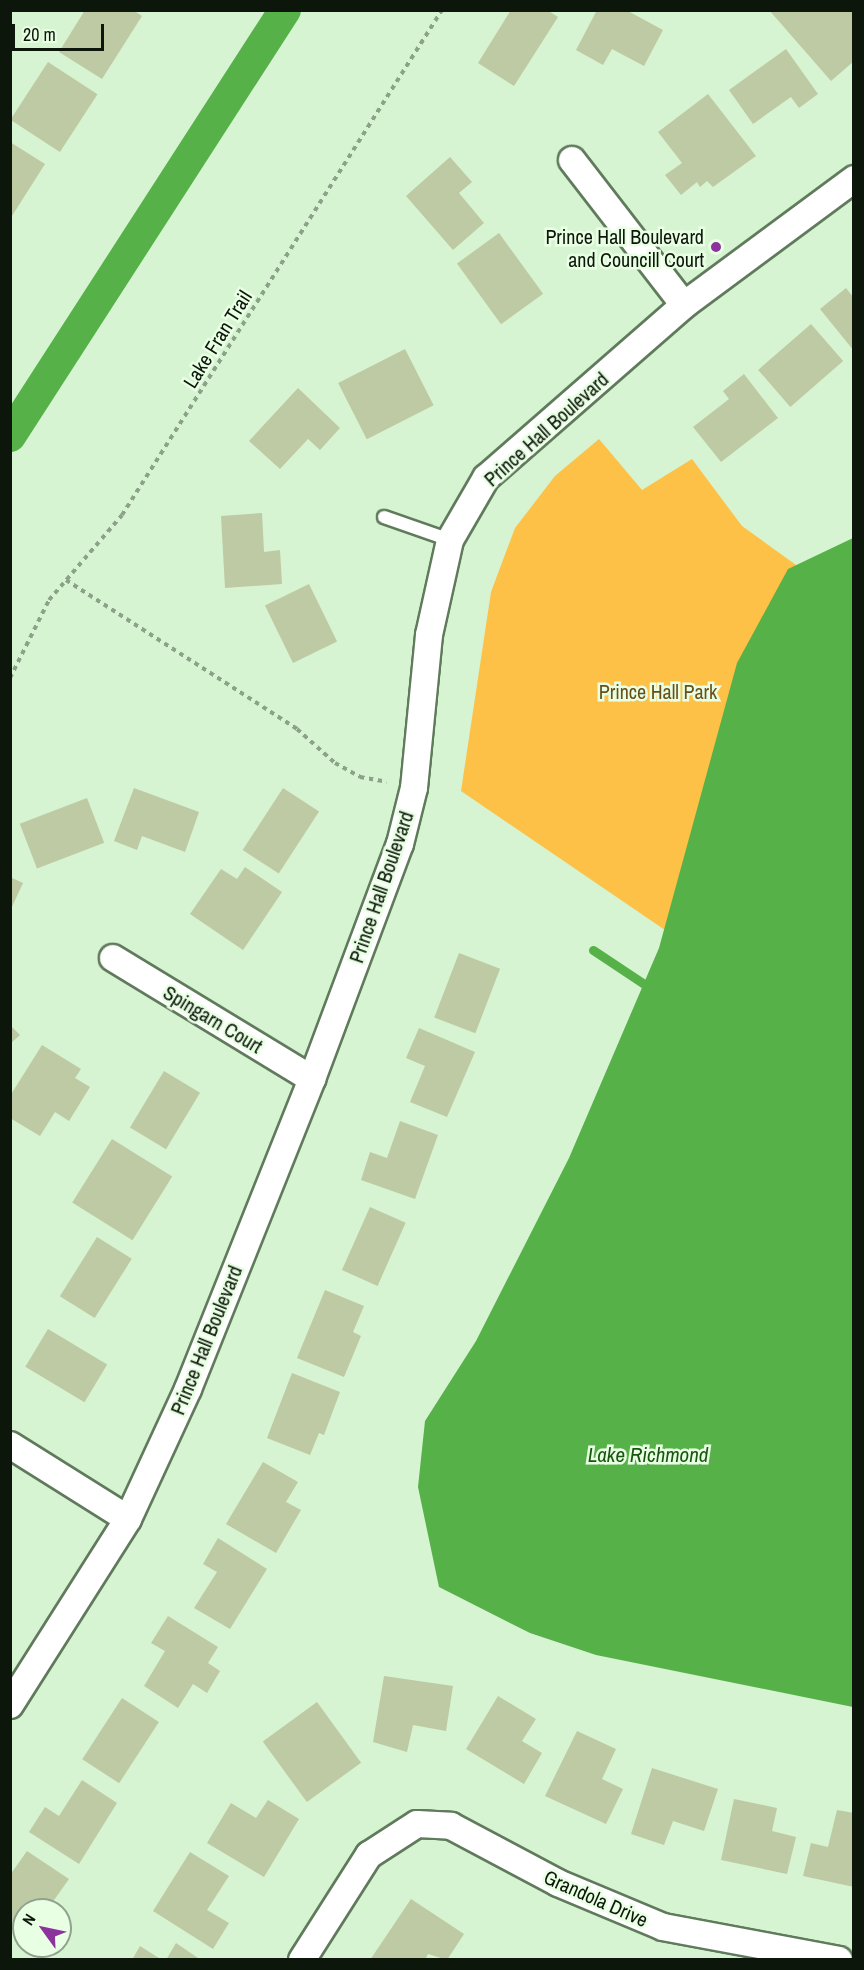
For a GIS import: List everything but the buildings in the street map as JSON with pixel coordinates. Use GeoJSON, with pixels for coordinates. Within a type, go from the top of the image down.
{"type":"FeatureCollection","features":[{"type":"Feature","properties":{"kind":"street"},"geometry":{"type":"LineString","coordinates":[[572,160],[684,305]]}},
{"type":"Feature","properties":{"kind":"street","name":"Prince Hall Boulevard"},"geometry":{"type":"LineString","coordinates":[[10,1705],[128,1519],[188,1389],[312,1079],[400,844],[414,788],[429,635],[450,540],[486,478],[684,305],[854,179]]}},
{"type":"Feature","properties":{"kind":"street","name":"Spingarn Court"},"geometry":{"type":"LineString","coordinates":[[113,958],[312,1079]]}},
{"type":"Feature","properties":{"kind":"street"},"geometry":{"type":"LineString","coordinates":[[10,1445],[128,1519]]}},
{"type":"Feature","properties":{"kind":"street","name":"Grandola Drive"},"geometry":{"type":"LineString","coordinates":[[302,1959],[369,1855],[417,1824],[451,1826],[558,1883],[663,1927],[839,1959]]}},
{"type":"Feature","properties":{"kind":"lane"},"geometry":{"type":"LineString","coordinates":[[384,517],[450,540]]}},
{"type":"Feature","properties":{"kind":"path","name":"Lake Fran Trail"},"geometry":{"type":"LineString","coordinates":[[10,678],[49,600],[123,515],[149,476],[442,10]]}},
{"type":"Feature","properties":{"kind":"path"},"geometry":{"type":"LineString","coordinates":[[66,580],[297,729],[335,763],[360,777],[414,788]]}},
{"type":"Feature","properties":{"kind":"green space","name":"Prince Hall Park"},"geometry":{"type":"Polygon","coordinates":[[[599,439],[642,490],[692,459],[742,526],[853,606],[706,958],[461,791],[491,592],[515,528],[555,476],[599,439]]]}},
{"type":"Feature","properties":{"kind":"water","name":"Lake Richmond"},"geometry":{"type":"Polygon","coordinates":[[[853,538],[853,1707],[596,1655],[530,1633],[439,1587],[418,1487],[425,1421],[476,1341],[569,1158],[659,948],[737,663],[788,569],[853,538]]]}},
{"type":"Feature","properties":{"kind":"waterway"},"geometry":{"type":"LineString","coordinates":[[10,436],[285,10]]}},
{"type":"Feature","properties":{"kind":"waterway"},"geometry":{"type":"LineString","coordinates":[[593,950],[644,984]]}},
{"type":"Feature","properties":{"kind":"place","name":"Prince Hall Boulevard and Councill Court"},"geometry":{"type":"Point","coordinates":[716,247]}}]}
